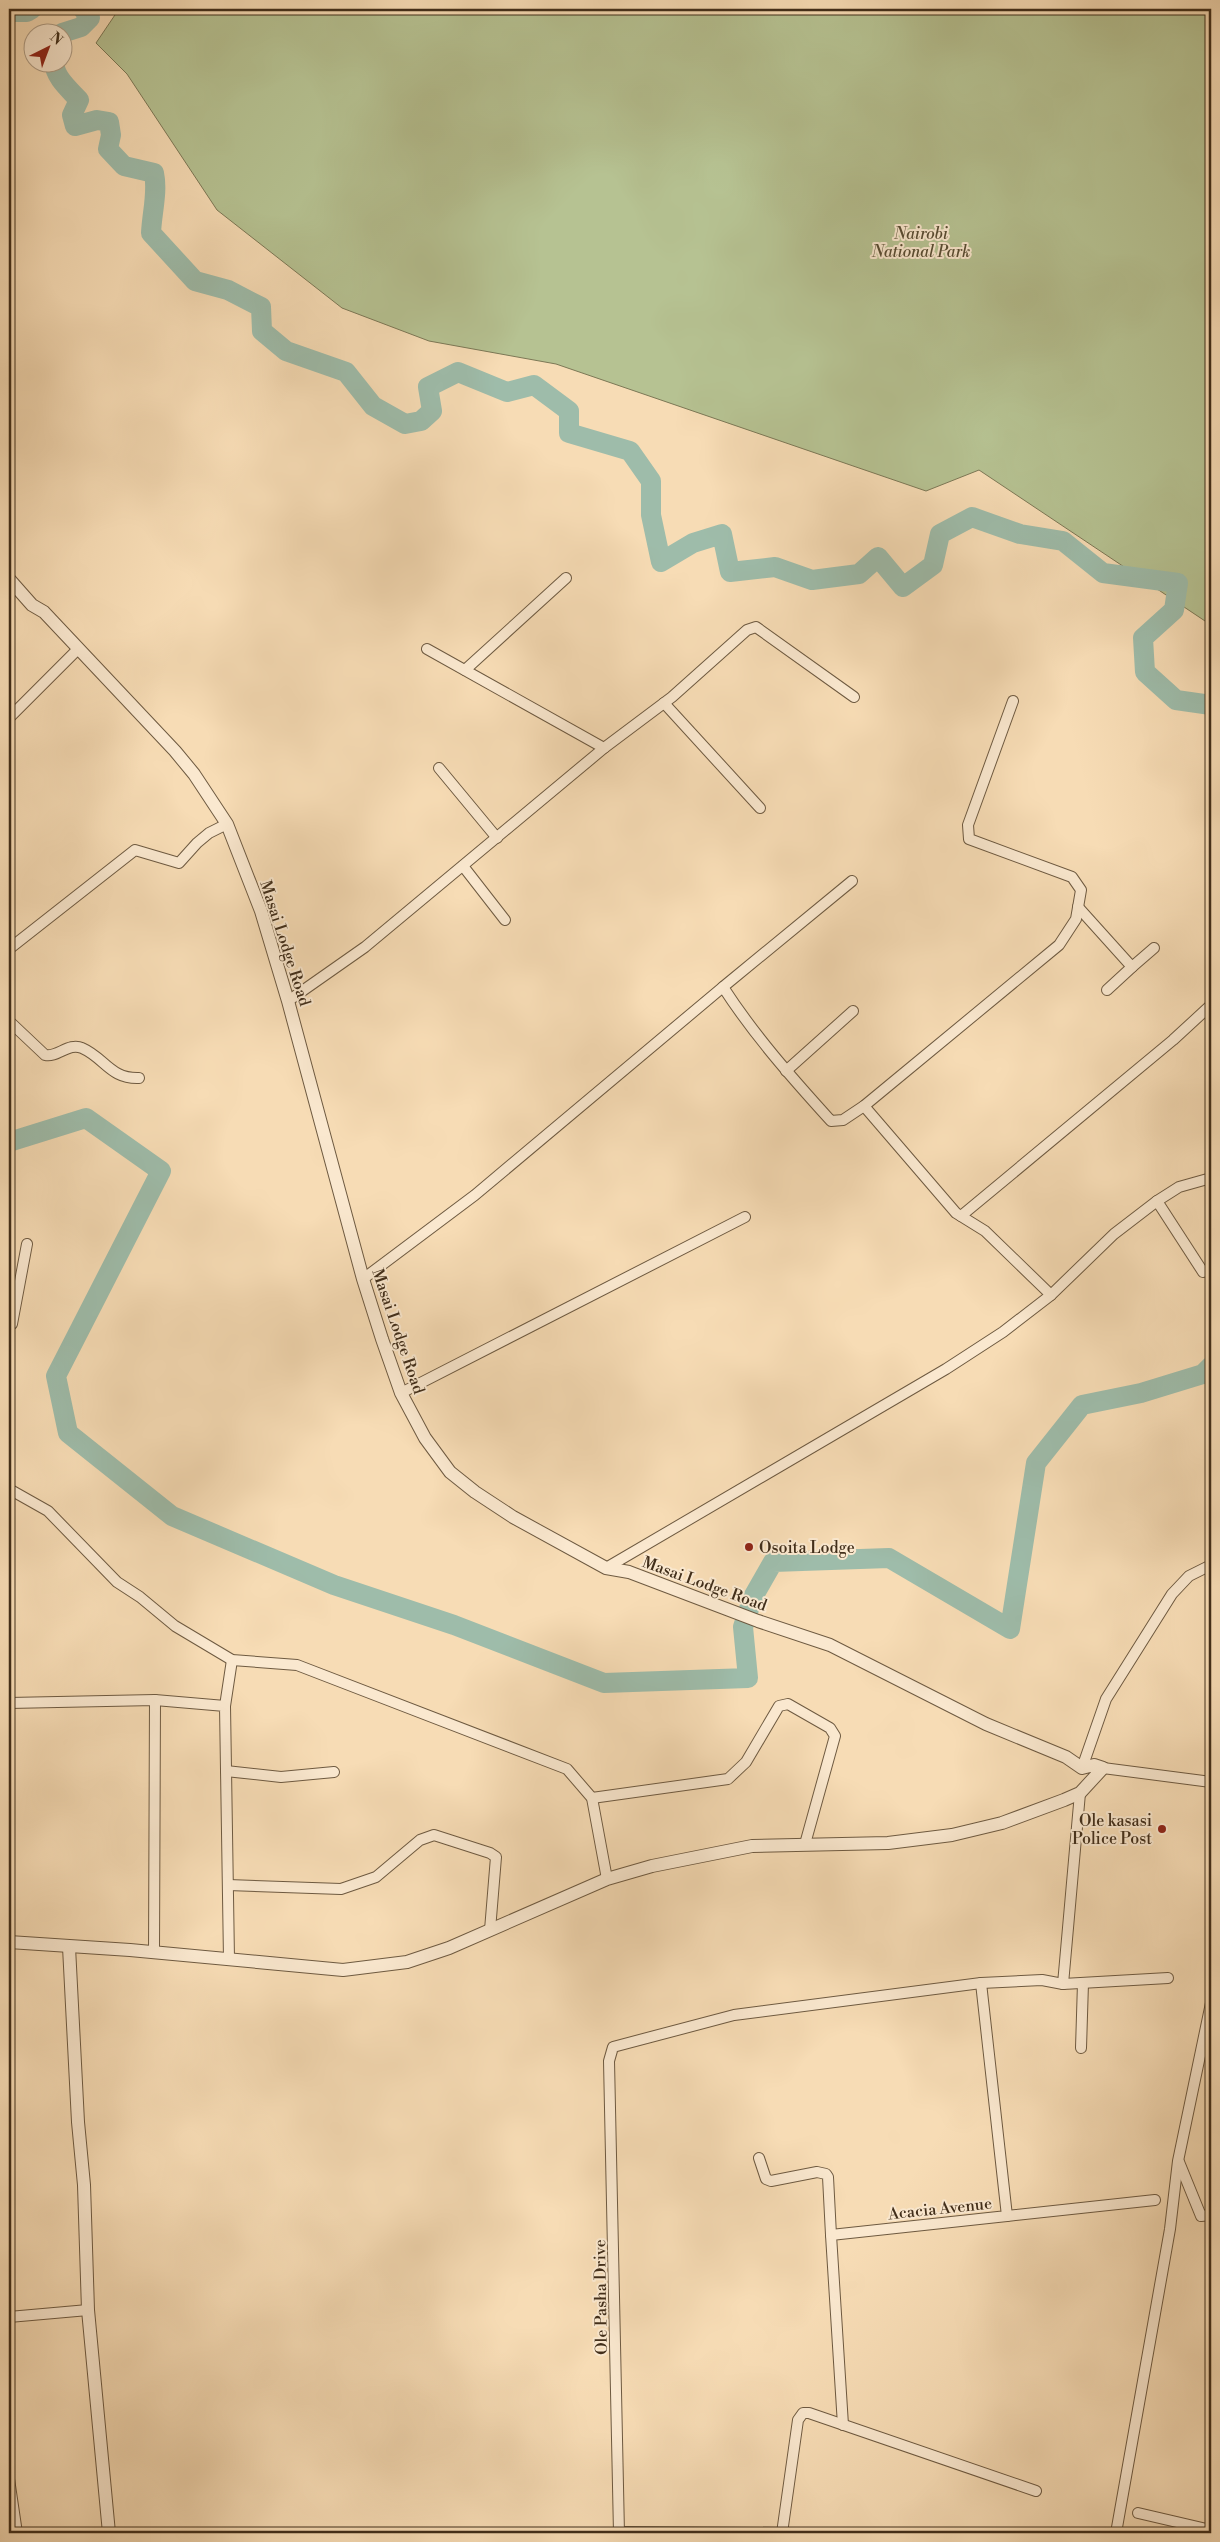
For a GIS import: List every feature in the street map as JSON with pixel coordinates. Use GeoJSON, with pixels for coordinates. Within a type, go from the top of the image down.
{"type":"FeatureCollection","features":[{"type":"Feature","properties":{"kind":"street"},"geometry":{"type":"LineString","coordinates":[[465,670],[566,578]]}},
{"type":"Feature","properties":{"kind":"street","name":"Masai Lodge Road"},"geometry":{"type":"LineString","coordinates":[[9,579],[32,605],[44,612],[194,774],[227,824],[261,911],[288,1001],[363,1278],[401,1393],[425,1438],[450,1472],[475,1492],[513,1517],[606,1568],[629,1572],[758,1621],[838,1648],[934,1699],[1010,1735],[1066,1757],[1082,1768]]}},
{"type":"Feature","properties":{"kind":"street"},"geometry":{"type":"LineString","coordinates":[[288,1001],[365,947],[604,748],[664,703],[747,630],[756,627],[854,696]]}},
{"type":"Feature","properties":{"kind":"street"},"geometry":{"type":"LineString","coordinates":[[9,718],[78,648]]}},
{"type":"Feature","properties":{"kind":"street"},"geometry":{"type":"LineString","coordinates":[[427,649],[604,748]]}},
{"type":"Feature","properties":{"kind":"street"},"geometry":{"type":"LineString","coordinates":[[722,987],[740,1014],[786,1072],[831,1121],[843,1120],[864,1106],[1059,945],[1076,919],[1081,890],[1072,877],[969,839],[968,825],[1013,701]]}},
{"type":"Feature","properties":{"kind":"street"},"geometry":{"type":"LineString","coordinates":[[664,703],[760,808]]}},
{"type":"Feature","properties":{"kind":"street"},"geometry":{"type":"LineString","coordinates":[[439,768],[497,838]]}},
{"type":"Feature","properties":{"kind":"street"},"geometry":{"type":"LineString","coordinates":[[9,949],[135,850],[179,863],[209,833],[227,824]]}},
{"type":"Feature","properties":{"kind":"street"},"geometry":{"type":"LineString","coordinates":[[463,866],[504,920]]}},
{"type":"Feature","properties":{"kind":"street"},"geometry":{"type":"LineString","coordinates":[[363,1278],[475,1195],[722,987],[852,881]]}},
{"type":"Feature","properties":{"kind":"street"},"geometry":{"type":"LineString","coordinates":[[1078,907],[1132,968]]}},
{"type":"Feature","properties":{"kind":"street"},"geometry":{"type":"LineString","coordinates":[[1107,990],[1154,948]]}},
{"type":"Feature","properties":{"kind":"street"},"geometry":{"type":"LineString","coordinates":[[961,1216],[1173,1040],[1211,1005]]}},
{"type":"Feature","properties":{"kind":"street"},"geometry":{"type":"LineString","coordinates":[[786,1072],[853,1011]]}},
{"type":"Feature","properties":{"kind":"street"},"geometry":{"type":"LineString","coordinates":[[9,1021],[45,1055],[50,1056],[71,1047],[82,1048],[116,1074],[129,1078],[139,1078]]}},
{"type":"Feature","properties":{"kind":"street"},"geometry":{"type":"LineString","coordinates":[[864,1106],[961,1216],[991,1236],[1051,1295]]}},
{"type":"Feature","properties":{"kind":"street"},"geometry":{"type":"LineString","coordinates":[[606,1568],[946,1369],[1004,1332],[1051,1295],[1114,1234],[1157,1201],[1179,1187],[1211,1178]]}},
{"type":"Feature","properties":{"kind":"street"},"geometry":{"type":"LineString","coordinates":[[1157,1201],[1203,1272]]}},
{"type":"Feature","properties":{"kind":"street"},"geometry":{"type":"LineString","coordinates":[[401,1393],[744,1217]]}},
{"type":"Feature","properties":{"kind":"street"},"geometry":{"type":"LineString","coordinates":[[9,1336],[26,1244]]}},
{"type":"Feature","properties":{"kind":"street"},"geometry":{"type":"LineString","coordinates":[[9,1489],[48,1511],[117,1582],[140,1597],[175,1626],[232,1660],[297,1665],[567,1769],[592,1798],[607,1879]]}},
{"type":"Feature","properties":{"kind":"street"},"geometry":{"type":"LineString","coordinates":[[1082,1768],[1106,1699],[1172,1594],[1189,1576],[1211,1565]]}},
{"type":"Feature","properties":{"kind":"street"},"geometry":{"type":"LineString","coordinates":[[229,1959],[224,1706],[232,1660]]}},
{"type":"Feature","properties":{"kind":"street"},"geometry":{"type":"LineString","coordinates":[[9,1703],[155,1700],[224,1706]]}},
{"type":"Feature","properties":{"kind":"street"},"geometry":{"type":"LineString","coordinates":[[154,1952],[155,1700]]}},
{"type":"Feature","properties":{"kind":"street"},"geometry":{"type":"LineString","coordinates":[[592,1798],[728,1779],[746,1762],[779,1706],[788,1704],[830,1728],[835,1736],[805,1844]]}},
{"type":"Feature","properties":{"kind":"street"},"geometry":{"type":"LineString","coordinates":[[1082,1768],[1094,1765],[1103,1768],[1211,1782]]}},
{"type":"Feature","properties":{"kind":"street"},"geometry":{"type":"LineString","coordinates":[[9,1942],[154,1952],[343,1970],[407,1962],[449,1948],[607,1879],[684,1858],[752,1846],[888,1842],[952,1835],[1002,1823],[1080,1792],[1103,1768]]}},
{"type":"Feature","properties":{"kind":"street"},"geometry":{"type":"LineString","coordinates":[[226,1771],[281,1777],[334,1772]]}},
{"type":"Feature","properties":{"kind":"street"},"geometry":{"type":"LineString","coordinates":[[1063,1984],[1080,1792]]}},
{"type":"Feature","properties":{"kind":"street"},"geometry":{"type":"LineString","coordinates":[[228,1885],[341,1889],[376,1877],[420,1840],[434,1835],[490,1853],[496,1857],[490,1930]]}},
{"type":"Feature","properties":{"kind":"street"},"geometry":{"type":"LineString","coordinates":[[69,1947],[78,2122],[84,2185],[88,2310],[109,2533]]}},
{"type":"Feature","properties":{"kind":"street"},"geometry":{"type":"LineString","coordinates":[[981,1983],[1042,1980],[1063,1984],[1083,1984],[1168,1978]]}},
{"type":"Feature","properties":{"kind":"street","name":"Ole Pasha Drive"},"geometry":{"type":"LineString","coordinates":[[619,2533],[610,2061],[613,2047],[734,2015],[981,1983]]}},
{"type":"Feature","properties":{"kind":"street","name":"Acacia Avenue"},"geometry":{"type":"LineString","coordinates":[[832,2236],[1007,2216],[981,1983]]}},
{"type":"Feature","properties":{"kind":"street"},"geometry":{"type":"LineString","coordinates":[[1081,2048],[1083,1984]]}},
{"type":"Feature","properties":{"kind":"street"},"geometry":{"type":"LineString","coordinates":[[1116,2533],[1170,2229],[1178,2161],[1211,2003]]}},
{"type":"Feature","properties":{"kind":"street"},"geometry":{"type":"LineString","coordinates":[[759,2158],[766,2180],[771,2181],[817,2172],[826,2174],[828,2177],[843,2425]]}},
{"type":"Feature","properties":{"kind":"street"},"geometry":{"type":"LineString","coordinates":[[1178,2161],[1201,2216],[1211,2215]]}},
{"type":"Feature","properties":{"kind":"street"},"geometry":{"type":"LineString","coordinates":[[1007,2216],[1155,2200]]}},
{"type":"Feature","properties":{"kind":"street"},"geometry":{"type":"LineString","coordinates":[[9,2317],[88,2310]]}},
{"type":"Feature","properties":{"kind":"street"},"geometry":{"type":"LineString","coordinates":[[619,2533],[783,2533],[798,2420],[803,2414],[809,2413],[1036,2491]]}},
{"type":"Feature","properties":{"kind":"street"},"geometry":{"type":"LineString","coordinates":[[9,2479],[17,2533]]}},
{"type":"Feature","properties":{"kind":"street"},"geometry":{"type":"LineString","coordinates":[[1138,2513],[1211,2530]]}},
{"type":"Feature","properties":{"kind":"green space","name":"Nairobi National Park"},"geometry":{"type":"Polygon","coordinates":[[[119,9],[1211,9],[1211,625],[979,470],[926,491],[556,364],[429,341],[342,308],[217,210],[127,74],[96,43],[119,9]]]}},
{"type":"Feature","properties":{"kind":"waterway"},"geometry":{"type":"LineString","coordinates":[[10,9],[13,12],[27,12],[32,9]]}},
{"type":"Feature","properties":{"kind":"waterway"},"geometry":{"type":"LineString","coordinates":[[72,30],[81,27],[90,18],[83,9]]}},
{"type":"Feature","properties":{"kind":"waterway"},"geometry":{"type":"LineString","coordinates":[[57,72],[79,100],[72,115],[75,126],[97,120],[109,122],[111,135],[108,149],[124,166],[154,173],[155,195],[151,233],[195,281],[228,290],[261,307],[262,331],[286,351],[346,372],[373,406],[405,424],[421,421],[432,411],[428,387],[458,372],[507,392],[534,385],[569,411],[569,433],[630,451],[651,481],[651,515],[661,562],[693,543],[722,534],[730,572],[775,567],[812,580],[859,574],[878,557],[903,587],[933,565],[940,534],[972,517],[1020,534],[1063,541],[1103,573],[1178,583],[1174,610],[1143,638],[1145,672],[1176,700],[1211,705]]}},
{"type":"Feature","properties":{"kind":"waterway"},"geometry":{"type":"LineString","coordinates":[[9,1142],[86,1118],[161,1171],[56,1376],[68,1433],[172,1516],[334,1585],[454,1625],[604,1683],[748,1678],[743,1627],[753,1597],[773,1562],[889,1558],[1010,1629],[1036,1463],[1082,1405],[1141,1393],[1203,1374],[1211,1366]]}},
{"type":"Feature","properties":{"kind":"place","name":"Osoita Lodge"},"geometry":{"type":"Point","coordinates":[749,1547]}},
{"type":"Feature","properties":{"kind":"place","name":"Ole kasasi Police Post"},"geometry":{"type":"Point","coordinates":[1162,1829]}}]}
